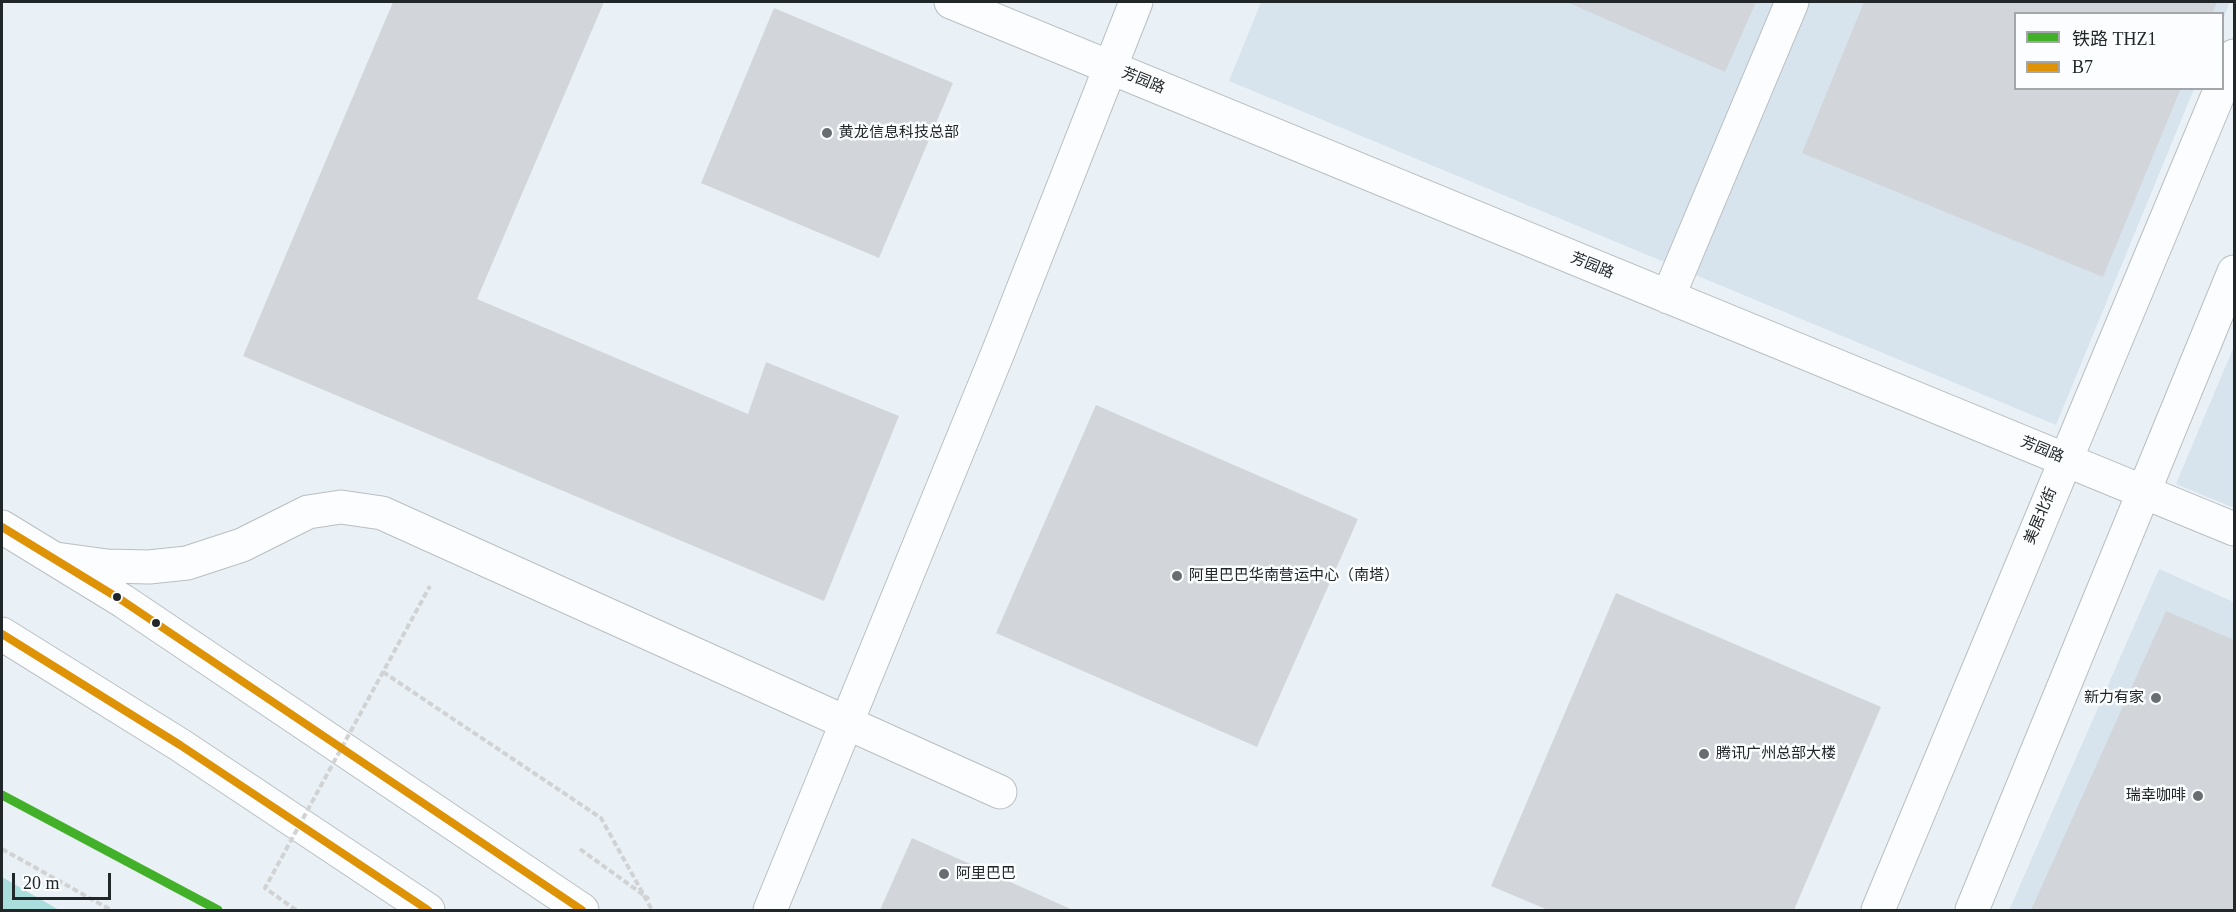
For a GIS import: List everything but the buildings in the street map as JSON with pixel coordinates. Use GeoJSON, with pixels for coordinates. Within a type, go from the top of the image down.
{"type":"FeatureCollection","features":[{"type":"Feature","properties":{"kind":"street","name":"芳园路"},"geometry":{"type":"LineString","coordinates":[[951,2],[2235,529]]}},
{"type":"Feature","properties":{"kind":"street"},"geometry":{"type":"LineString","coordinates":[[770,910],[849,722],[999,350],[1108,67],[1136,2]]}},
{"type":"Feature","properties":{"kind":"street"},"geometry":{"type":"LineString","coordinates":[[1668,297],[1791,2]]}},
{"type":"Feature","properties":{"kind":"street","name":"美居北街"},"geometry":{"type":"LineString","coordinates":[[2224,82],[2235,56]]}},
{"type":"Feature","properties":{"kind":"street","name":"美居北街"},"geometry":{"type":"LineString","coordinates":[[1878,910],[2221,90]]}},
{"type":"Feature","properties":{"kind":"street"},"geometry":{"type":"LineString","coordinates":[[1972,910],[2235,272]]}},
{"type":"Feature","properties":{"kind":"street"},"geometry":{"type":"LineString","coordinates":[[56,559],[107,566],[149,567],[187,564],[242,546],[309,513],[341,507],[382,513],[1000,792]]}},
{"type":"Feature","properties":{"kind":"street"},"geometry":{"type":"LineString","coordinates":[[2,527],[56,559],[582,910]]}},
{"type":"Feature","properties":{"kind":"street"},"geometry":{"type":"LineString","coordinates":[[2,634],[180,745],[428,910]]}},
{"type":"Feature","properties":{"kind":"path"},"geometry":{"type":"LineString","coordinates":[[296,910],[265,888],[430,586]]}},
{"type":"Feature","properties":{"kind":"path"},"geometry":{"type":"LineString","coordinates":[[383,672],[601,818],[652,910]]}},
{"type":"Feature","properties":{"kind":"path"},"geometry":{"type":"LineString","coordinates":[[2,849],[111,910]]}},
{"type":"Feature","properties":{"kind":"path"},"geometry":{"type":"LineString","coordinates":[[580,849],[649,899]]}},
{"type":"Feature","properties":{"kind":"shaded area"},"geometry":{"type":"Polygon","coordinates":[[[1261,2],[2230,2],[2224,17],[2224,12],[2014,12],[2014,90],[2194,90],[2056,425],[1229,81],[1261,2]]]}},
{"type":"Feature","properties":{"kind":"shaded area"},"geometry":{"type":"Polygon","coordinates":[[[2234,346],[2234,508],[2176,484],[2234,346]]]}},
{"type":"Feature","properties":{"kind":"shaded area"},"geometry":{"type":"Polygon","coordinates":[[[2159,569],[2234,602],[2234,910],[2009,910],[2159,569]]]}},
{"type":"Feature","properties":{"kind":"shaded area"},"geometry":{"type":"Polygon","coordinates":[[[2,877],[59,910],[2,910],[2,877]]]}},
{"type":"Feature","properties":{"kind":"rail line","name":"THZ1"},"geometry":{"type":"LineString","coordinates":[[2,795],[218,910]]}},
{"type":"Feature","properties":{"kind":"transit line","name":"B7"},"geometry":{"type":"LineString","coordinates":[[2,527],[123,601],[582,910]]}},
{"type":"Feature","properties":{"kind":"transit line","name":"B7"},"geometry":{"type":"LineString","coordinates":[[2,634],[180,745],[428,910]]}},
{"type":"Feature","properties":{"kind":"place","name":"黄龙信息科技总部"},"geometry":{"type":"Point","coordinates":[827,133]}},
{"type":"Feature","properties":{"kind":"place","name":"阿里巴巴华南营运中心（南塔）"},"geometry":{"type":"Point","coordinates":[1177,576]}},
{"type":"Feature","properties":{"kind":"place","name":"新力有家"},"geometry":{"type":"Point","coordinates":[2156,698]}},
{"type":"Feature","properties":{"kind":"place","name":"腾讯广州总部大楼"},"geometry":{"type":"Point","coordinates":[1704,754]}},
{"type":"Feature","properties":{"kind":"place","name":"瑞幸咖啡"},"geometry":{"type":"Point","coordinates":[2198,796]}},
{"type":"Feature","properties":{"kind":"place","name":"阿里巴巴"},"geometry":{"type":"Point","coordinates":[944,874]}}]}
